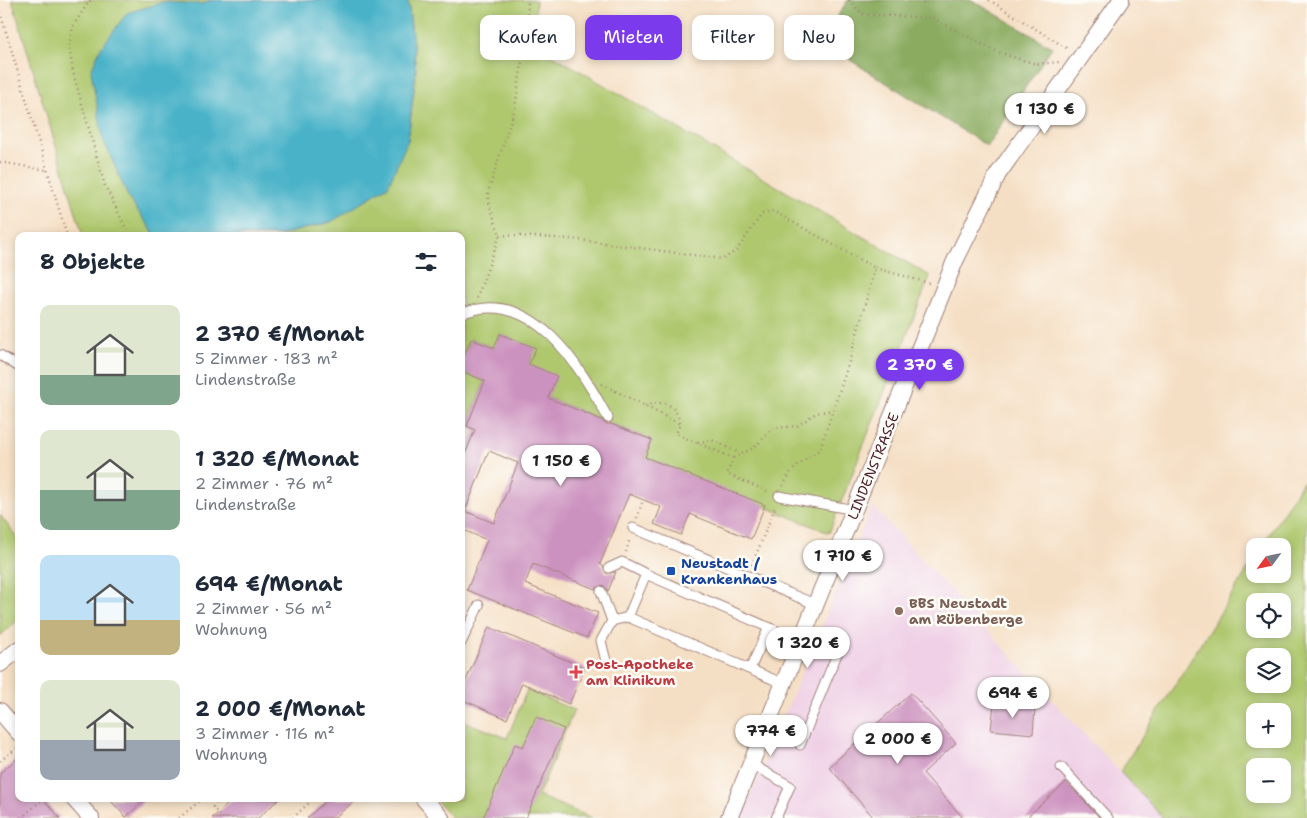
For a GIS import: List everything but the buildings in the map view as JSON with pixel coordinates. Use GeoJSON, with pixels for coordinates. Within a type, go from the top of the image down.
{"type":"FeatureCollection","features":[{"type":"Feature","properties":{"kind":"street","name":"LINDENSTRASSE"},"geometry":{"type":"LineString","coordinates":[[729,818],[945,287],[998,174],[1121,0]]}},
{"type":"Feature","properties":{"kind":"street"},"geometry":{"type":"LineString","coordinates":[[0,664],[15,652]]}},
{"type":"Feature","properties":{"kind":"street"},"geometry":{"type":"LineString","coordinates":[[0,712],[15,729]]}},
{"type":"Feature","properties":{"kind":"street"},"geometry":{"type":"LineString","coordinates":[[77,802],[91,818]]}},
{"type":"Feature","properties":{"kind":"street"},"geometry":{"type":"LineString","coordinates":[[427,802],[442,818]]}},
{"type":"Feature","properties":{"kind":"lane"},"geometry":{"type":"LineString","coordinates":[[465,312],[477,307],[502,309],[532,318],[560,345],[584,375],[608,418]]}},
{"type":"Feature","properties":{"kind":"lane"},"geometry":{"type":"LineString","coordinates":[[0,355],[15,364]]}},
{"type":"Feature","properties":{"kind":"lane"},"geometry":{"type":"LineString","coordinates":[[780,496],[855,510]]}},
{"type":"Feature","properties":{"kind":"lane"},"geometry":{"type":"LineString","coordinates":[[633,528],[817,605]]}},
{"type":"Feature","properties":{"kind":"lane"},"geometry":{"type":"LineString","coordinates":[[609,568],[622,562],[769,628],[804,637],[839,650],[800,745]]}},
{"type":"Feature","properties":{"kind":"lane"},"geometry":{"type":"LineString","coordinates":[[628,617],[646,574]]}},
{"type":"Feature","properties":{"kind":"lane"},"geometry":{"type":"LineString","coordinates":[[600,591],[612,621]]}},
{"type":"Feature","properties":{"kind":"lane"},"geometry":{"type":"LineString","coordinates":[[465,635],[479,605]]}},
{"type":"Feature","properties":{"kind":"lane"},"geometry":{"type":"LineString","coordinates":[[606,661],[601,641],[612,621],[628,617],[784,684]]}},
{"type":"Feature","properties":{"kind":"lane"},"geometry":{"type":"LineString","coordinates":[[750,669],[769,628]]}},
{"type":"Feature","properties":{"kind":"lane"},"geometry":{"type":"LineString","coordinates":[[751,764],[790,786],[776,818]]}},
{"type":"Feature","properties":{"kind":"lane"},"geometry":{"type":"LineString","coordinates":[[1061,767],[1108,818]]}},
{"type":"Feature","properties":{"kind":"path"},"geometry":{"type":"LineString","coordinates":[[90,0],[73,26],[69,45],[73,72],[106,186],[128,232]]}},
{"type":"Feature","properties":{"kind":"path"},"geometry":{"type":"LineString","coordinates":[[477,307],[476,294],[500,235],[490,207],[488,192],[515,108],[527,30],[528,0]]}},
{"type":"Feature","properties":{"kind":"path"},"geometry":{"type":"LineString","coordinates":[[849,0],[862,14],[933,18],[994,50],[1020,60],[1036,64],[1078,60]]}},
{"type":"Feature","properties":{"kind":"path"},"geometry":{"type":"LineString","coordinates":[[989,0],[1078,60]]}},
{"type":"Feature","properties":{"kind":"path"},"geometry":{"type":"LineString","coordinates":[[0,12],[66,232]]}},
{"type":"Feature","properties":{"kind":"path"},"geometry":{"type":"LineString","coordinates":[[0,162],[46,170]]}},
{"type":"Feature","properties":{"kind":"path"},"geometry":{"type":"LineString","coordinates":[[500,235],[572,239],[723,258],[736,251],[762,214],[773,212],[875,268],[945,287]]}},
{"type":"Feature","properties":{"kind":"path"},"geometry":{"type":"LineString","coordinates":[[747,576],[780,496],[784,480],[820,449],[875,268]]}},
{"type":"Feature","properties":{"kind":"path"},"geometry":{"type":"LineString","coordinates":[[584,375],[680,424]]}},
{"type":"Feature","properties":{"kind":"path"},"geometry":{"type":"LineString","coordinates":[[645,406],[663,402],[673,407],[678,413],[680,424],[676,434],[733,458]]}},
{"type":"Feature","properties":{"kind":"path"},"geometry":{"type":"LineString","coordinates":[[780,496],[727,474],[733,458],[755,447],[773,428],[797,426],[816,413],[833,410]]}},
{"type":"Feature","properties":{"kind":"path"},"geometry":{"type":"LineString","coordinates":[[696,442],[712,440],[740,453]]}},
{"type":"Feature","properties":{"kind":"path"},"geometry":{"type":"LineString","coordinates":[[0,761],[15,750]]}},
{"type":"Feature","properties":{"kind":"path"},"geometry":{"type":"LineString","coordinates":[[22,818],[40,802]]}},
{"type":"Feature","properties":{"kind":"path"},"geometry":{"type":"LineString","coordinates":[[179,818],[198,802]]}},
{"type":"Feature","properties":{"kind":"path"},"geometry":{"type":"LineString","coordinates":[[217,802],[213,807],[221,818]]}},
{"type":"Feature","properties":{"kind":"path"},"geometry":{"type":"LineString","coordinates":[[293,818],[311,802]]}},
{"type":"Feature","properties":{"kind":"shaded area","name":"BBS Neustadt am Rübenberge"},"geometry":{"type":"Polygon","coordinates":[[[872,506],[1067,716],[1163,818],[741,818],[872,506]]]}},
{"type":"Feature","properties":{"kind":"green space"},"geometry":{"type":"Polygon","coordinates":[[[12,0],[212,0],[202,4],[163,2],[129,199],[153,232],[82,232],[12,0]]]}},
{"type":"Feature","properties":{"kind":"green space"},"geometry":{"type":"Polygon","coordinates":[[[408,0],[536,0],[535,15],[480,15],[480,60],[561,60],[930,276],[829,533],[645,457],[652,440],[548,398],[529,364],[535,349],[500,334],[494,348],[471,339],[465,353],[465,232],[292,232],[331,222],[408,140],[416,71],[408,0]]]}},
{"type":"Feature","properties":{"kind":"green space"},"geometry":{"type":"Polygon","coordinates":[[[848,0],[972,0],[1052,47],[987,146],[850,60],[854,60],[854,15],[838,15],[848,0]]]}},
{"type":"Feature","properties":{"kind":"green space"},"geometry":{"type":"Polygon","coordinates":[[[465,373],[485,381],[467,426],[465,425],[465,373]]]}},
{"type":"Feature","properties":{"kind":"green space"},"geometry":{"type":"Polygon","coordinates":[[[1307,475],[1307,818],[1163,818],[1120,772],[1246,572],[1246,583],[1291,583],[1291,538],[1267,538],[1307,475]]]}},
{"type":"Feature","properties":{"kind":"green space"},"geometry":{"type":"Polygon","coordinates":[[[0,515],[15,535],[15,623],[0,636],[0,515]]]}},
{"type":"Feature","properties":{"kind":"green space"},"geometry":{"type":"Polygon","coordinates":[[[527,690],[574,710],[538,796],[592,818],[452,818],[438,802],[465,802],[465,722],[507,738],[527,690]]]}},
{"type":"Feature","properties":{"kind":"water"},"geometry":{"type":"Polygon","coordinates":[[[212,0],[408,0],[416,71],[408,140],[388,186],[331,222],[292,232],[153,232],[129,199],[103,139],[91,71],[100,49],[127,13],[163,2],[202,4],[212,0]]]}},
{"type":"Feature","properties":{"kind":"place","name":"Neustadt / Krankenhaus"},"geometry":{"type":"Point","coordinates":[671,571]}},
{"type":"Feature","properties":{"kind":"place","name":"BBS Neustadt am Rübenberge"},"geometry":{"type":"Point","coordinates":[899,611]}},
{"type":"Feature","properties":{"kind":"place","name":"Post-Apotheke am Klinikum"},"geometry":{"type":"Point","coordinates":[576,672]}}]}
